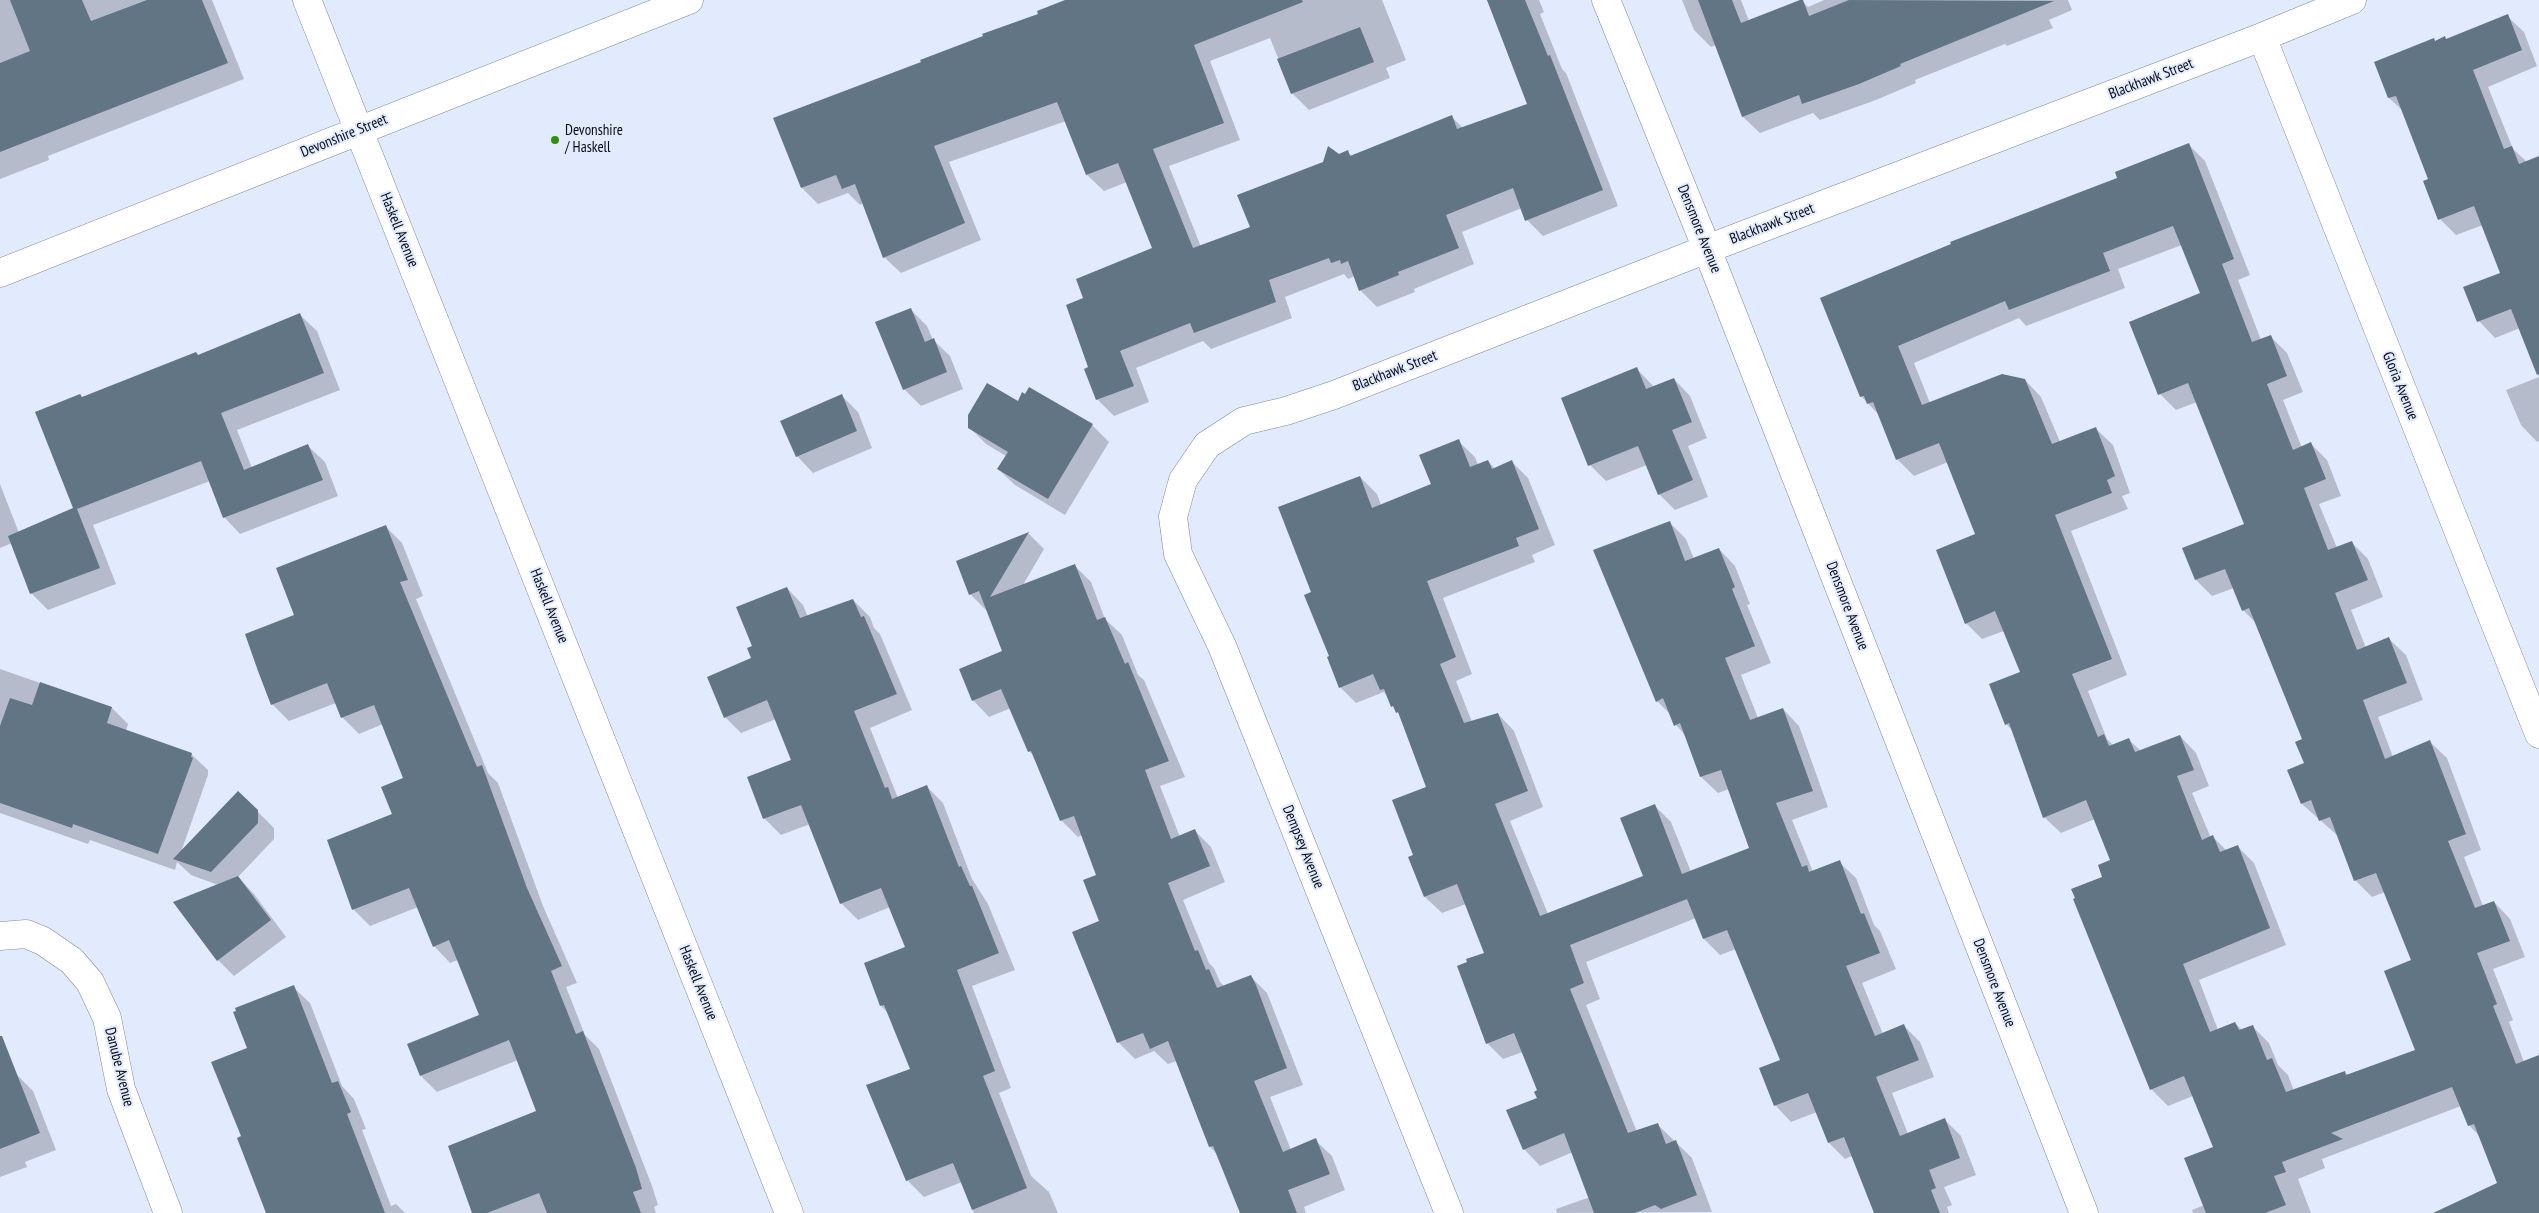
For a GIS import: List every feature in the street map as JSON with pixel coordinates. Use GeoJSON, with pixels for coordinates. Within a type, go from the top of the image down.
{"type":"FeatureCollection","features":[{"type":"Feature","properties":{"kind":"street","name":"Haskell Avenue"},"geometry":{"type":"LineString","coordinates":[[307,0],[790,1213]]}},
{"type":"Feature","properties":{"kind":"street","name":"Devonshire Street"},"geometry":{"type":"LineString","coordinates":[[0,273],[689,0]]}},
{"type":"Feature","properties":{"kind":"street","name":"Densmore Avenue"},"geometry":{"type":"LineString","coordinates":[[1606,0],[1707,249],[2084,1213]]}},
{"type":"Feature","properties":{"kind":"street","name":"Blackhawk Street"},"geometry":{"type":"LineString","coordinates":[[1183,480],[1207,444],[1244,421],[1286,411],[1334,395],[1707,249],[2262,37],[2352,0]]}},
{"type":"Feature","properties":{"kind":"street","name":"Gloria Avenue"},"geometry":{"type":"LineString","coordinates":[[2262,37],[2539,734]]}},
{"type":"Feature","properties":{"kind":"street","name":"Dempsey Avenue"},"geometry":{"type":"LineString","coordinates":[[1183,480],[1173,517],[1178,554],[1230,664],[1448,1213]]}},
{"type":"Feature","properties":{"kind":"street","name":"Danube Avenue"},"geometry":{"type":"LineString","coordinates":[[0,936],[26,934],[43,941],[72,961],[90,982],[107,1018],[121,1089],[168,1213]]}},
{"type":"Feature","properties":{"kind":"building"},"geometry":{"type":"Polygon","coordinates":[[[10,0],[82,0],[91,21],[147,0],[202,0],[228,63],[0,152],[0,63],[30,51],[10,0]]]}},
{"type":"Feature","properties":{"kind":"building"},"geometry":{"type":"Polygon","coordinates":[[[1065,0],[1302,0],[1303,2],[1194,45],[1224,123],[1153,149],[1193,248],[1250,227],[1237,195],[1323,162],[1328,146],[1339,154],[1348,150],[1350,156],[1452,115],[1457,129],[1527,104],[1487,0],[1525,0],[1548,56],[1550,55],[1603,190],[1525,221],[1513,188],[1446,215],[1459,248],[1398,272],[1399,275],[1359,291],[1348,261],[1341,264],[1340,260],[1331,263],[1329,258],[1269,280],[1276,302],[1194,333],[1190,323],[1120,351],[1134,386],[1096,400],[1084,369],[1088,367],[1066,305],[1083,298],[1076,279],[1152,248],[1118,163],[1086,175],[1057,102],[934,146],[965,223],[883,258],[855,184],[842,189],[836,175],[801,188],[773,118],[921,62],[920,60],[983,36],[982,34],[1038,14],[1037,11],[1065,0]]]}},
{"type":"Feature","properties":{"kind":"building"},"geometry":{"type":"Polygon","coordinates":[[[1698,0],[1732,0],[1741,23],[1800,0],[1803,0],[1809,16],[1849,0],[2054,1],[1900,64],[1901,66],[1859,84],[1802,104],[1799,95],[1742,117],[1698,0]]]}},
{"type":"Feature","properties":{"kind":"building"},"geometry":{"type":"Polygon","coordinates":[[[2508,14],[2522,50],[2473,70],[2504,149],[2512,146],[2519,164],[2539,156],[2539,374],[2537,375],[2511,309],[2477,322],[2463,287],[2500,273],[2474,206],[2438,220],[2423,181],[2428,179],[2396,96],[2388,98],[2374,62],[2434,38],[2435,41],[2445,36],[2446,39],[2508,14]]]}},
{"type":"Feature","properties":{"kind":"building"},"geometry":{"type":"Polygon","coordinates":[[[1360,27],[1374,62],[1291,94],[1277,59],[1360,27]]]}},
{"type":"Feature","properties":{"kind":"building"},"geometry":{"type":"Polygon","coordinates":[[[2189,143],[2234,259],[2222,264],[2252,342],[2271,335],[2287,376],[2267,384],[2293,450],[2311,442],[2326,479],[2304,488],[2328,550],[2352,541],[2368,580],[2335,593],[2357,650],[2389,637],[2407,683],[2363,700],[2385,759],[2430,740],[2466,834],[2448,841],[2475,908],[2494,901],[2510,941],[2477,953],[2497,1004],[2493,1006],[2516,1064],[2539,1055],[2539,1213],[2433,1213],[2497,1183],[2474,1124],[2468,1126],[2452,1087],[2331,1133],[2343,1139],[2282,1162],[2286,1172],[2274,1176],[2286,1205],[2265,1213],[2206,1213],[2184,1158],[2213,1147],[2184,1076],[2150,1090],[2073,899],[2075,898],[2071,889],[2102,877],[2098,865],[2110,860],[2086,800],[2043,818],[2009,723],[2005,725],[1989,684],[2020,672],[1995,611],[1965,624],[1936,550],[1975,534],[1939,443],[1896,460],[1873,402],[1867,404],[1864,396],[1860,397],[1820,298],[1951,244],[1950,242],[2117,178],[2115,172],[2189,143]],[[2173,226],[2103,253],[2110,271],[2009,310],[2005,301],[1898,346],[1922,405],[2002,374],[2025,379],[2052,444],[2096,427],[2115,476],[2107,480],[2112,493],[2055,515],[2112,659],[2072,674],[2098,737],[2104,734],[2109,746],[2129,738],[2135,752],[2180,735],[2194,770],[2177,776],[2202,840],[2213,835],[2220,852],[2238,845],[2270,928],[2183,964],[2210,1032],[2235,1022],[2239,1030],[2253,1025],[2267,1060],[2272,1058],[2286,1092],[2345,1071],[2346,1075],[2415,1050],[2384,971],[2411,960],[2376,873],[2354,881],[2330,817],[2319,821],[2311,800],[2301,804],[2287,770],[2304,763],[2295,742],[2302,739],[2249,608],[2242,611],[2225,569],[2195,580],[2182,548],[2244,524],[2188,383],[2158,395],[2129,322],[2200,293],[2173,226]]]}},
{"type":"Feature","properties":{"kind":"building"},"geometry":{"type":"Polygon","coordinates":[[[911,308],[925,342],[934,338],[947,372],[903,390],[875,322],[911,308]]]}},
{"type":"Feature","properties":{"kind":"building"},"geometry":{"type":"Polygon","coordinates":[[[300,313],[324,373],[221,413],[244,470],[308,444],[323,480],[223,518],[201,461],[77,509],[100,568],[30,594],[8,536],[73,508],[35,412],[80,394],[82,397],[196,352],[198,355],[300,313]]]}},
{"type":"Feature","properties":{"kind":"building"},"geometry":{"type":"Polygon","coordinates":[[[1637,367],[1646,389],[1674,378],[1692,422],[1672,430],[1693,480],[1658,495],[1638,446],[1588,466],[1561,398],[1637,367]]]}},
{"type":"Feature","properties":{"kind":"building"},"geometry":{"type":"Polygon","coordinates":[[[987,383],[1018,401],[1022,392],[1025,394],[1029,387],[1093,424],[1048,499],[997,469],[1008,452],[968,428],[968,415],[987,383]]]}},
{"type":"Feature","properties":{"kind":"building"},"geometry":{"type":"Polygon","coordinates":[[[842,394],[857,431],[796,457],[780,421],[842,394]]]}},
{"type":"Feature","properties":{"kind":"building"},"geometry":{"type":"Polygon","coordinates":[[[1459,439],[1470,467],[1488,460],[1492,469],[1512,460],[1539,529],[1516,538],[1519,546],[1427,581],[1456,657],[1440,664],[1464,723],[1498,713],[1528,791],[1495,804],[1540,916],[1643,876],[1620,818],[1655,804],[1682,874],[1749,848],[1721,770],[1700,777],[1680,723],[1674,726],[1663,698],[1656,702],[1593,550],[1670,521],[1685,561],[1719,548],[1735,587],[1732,589],[1755,646],[1725,658],[1750,720],[1783,708],[1813,791],[1776,803],[1802,867],[1807,865],[1809,872],[1840,860],[1861,914],[1864,913],[1880,953],[1846,966],[1875,1036],[1904,1024],[1919,1060],[1876,1077],[1900,1136],[1945,1118],[1960,1158],[1929,1170],[1936,1188],[1931,1190],[1940,1213],[1874,1213],[1844,1137],[1828,1143],[1808,1093],[1774,1106],[1759,1068],[1780,1060],[1727,930],[1703,939],[1687,899],[1570,945],[1584,983],[1570,989],[1628,1133],[1658,1123],[1666,1144],[1676,1140],[1697,1195],[1661,1209],[1655,1205],[1635,1213],[1594,1213],[1564,1133],[1523,1150],[1506,1110],[1537,1098],[1534,1092],[1537,1090],[1514,1033],[1486,1044],[1457,966],[1467,962],[1466,959],[1484,953],[1457,884],[1424,897],[1408,857],[1413,855],[1392,800],[1426,787],[1398,712],[1396,713],[1393,706],[1391,707],[1384,689],[1380,690],[1373,674],[1339,688],[1327,657],[1329,656],[1304,595],[1311,592],[1278,507],[1360,476],[1372,508],[1431,484],[1419,455],[1459,439]]]}},
{"type":"Feature","properties":{"kind":"building"},"geometry":{"type":"Polygon","coordinates":[[[386,525],[408,580],[400,582],[477,767],[482,765],[527,888],[562,966],[551,971],[576,1034],[583,1031],[636,1168],[642,1189],[633,1192],[641,1213],[547,1213],[539,1193],[487,1213],[472,1213],[448,1146],[536,1111],[509,1040],[420,1076],[407,1044],[479,1015],[449,940],[433,947],[409,888],[352,910],[327,840],[392,814],[381,787],[403,778],[374,705],[341,718],[327,683],[271,705],[258,671],[245,634],[294,615],[276,568],[386,525]]]}},
{"type":"Feature","properties":{"kind":"building"},"geometry":{"type":"Polygon","coordinates":[[[1029,532],[990,597],[1075,564],[1097,620],[1105,617],[1125,664],[1128,662],[1169,761],[1145,770],[1171,839],[1195,829],[1210,866],[1168,883],[1195,951],[1198,950],[1206,970],[1209,969],[1217,988],[1251,975],[1256,985],[1287,1068],[1254,1081],[1283,1152],[1316,1138],[1330,1174],[1288,1190],[1297,1213],[1240,1213],[1213,1146],[1209,1147],[1168,1041],[1150,1049],[1143,1033],[1117,1043],[1072,932],[1099,921],[1083,880],[1096,875],[1074,816],[1060,821],[1031,751],[1028,752],[1001,689],[972,701],[959,669],[1002,651],[979,591],[969,595],[956,561],[1029,532]]]}},
{"type":"Feature","properties":{"kind":"building"},"geometry":{"type":"Polygon","coordinates":[[[787,587],[800,618],[853,599],[861,617],[864,616],[897,694],[854,711],[885,788],[888,787],[892,799],[927,785],[959,867],[961,866],[970,886],[972,886],[999,953],[957,970],[995,1071],[983,1076],[1027,1188],[972,1210],[953,1163],[906,1181],[866,1085],[910,1069],[884,1005],[880,1006],[864,963],[905,947],[881,888],[840,904],[801,805],[763,819],[747,777],[791,760],[767,700],[724,718],[707,677],[751,658],[747,648],[752,646],[736,607],[787,587]]]}},
{"type":"Feature","properties":{"kind":"building"},"geometry":{"type":"Polygon","coordinates":[[[40,682],[112,707],[107,723],[192,753],[191,757],[193,758],[158,854],[73,824],[72,828],[0,803],[0,726],[10,698],[32,705],[40,682]]]}},
{"type":"Feature","properties":{"kind":"building"},"geometry":{"type":"Polygon","coordinates":[[[238,791],[258,810],[258,823],[211,872],[173,859],[238,791]]]}},
{"type":"Feature","properties":{"kind":"building"},"geometry":{"type":"Polygon","coordinates":[[[238,876],[271,920],[217,961],[173,902],[238,876]]]}},
{"type":"Feature","properties":{"kind":"building"},"geometry":{"type":"Polygon","coordinates":[[[294,985],[332,1083],[338,1081],[351,1112],[347,1114],[385,1213],[266,1213],[237,1138],[241,1136],[211,1062],[247,1048],[233,1012],[236,1011],[235,1008],[294,985]]]}},
{"type":"Feature","properties":{"kind":"building"},"geometry":{"type":"Polygon","coordinates":[[[0,1036],[2,1036],[40,1133],[0,1149],[0,1036]]]}},
{"type":"Feature","properties":{"kind":"place","name":"Devonshire / Haskell"},"geometry":{"type":"Point","coordinates":[555,140]}}]}
